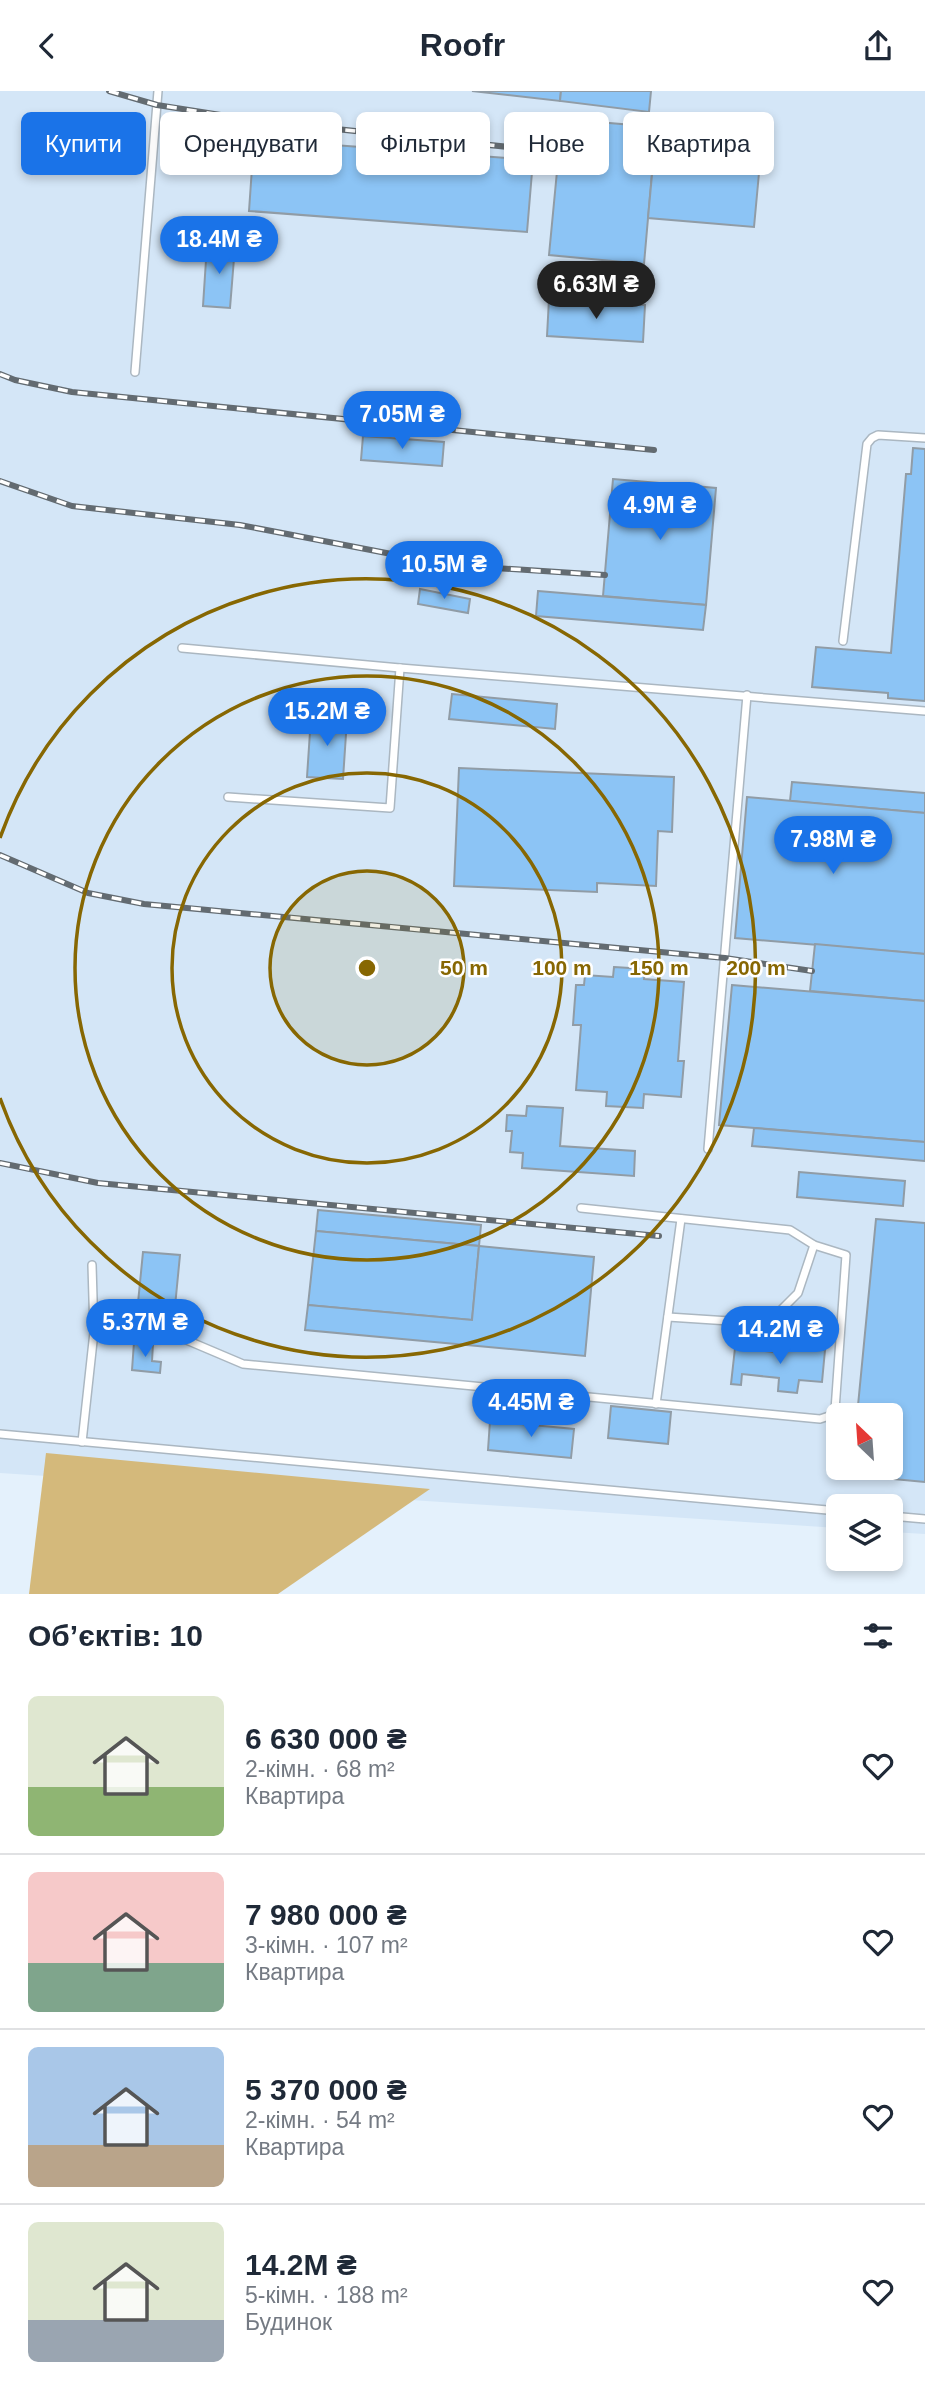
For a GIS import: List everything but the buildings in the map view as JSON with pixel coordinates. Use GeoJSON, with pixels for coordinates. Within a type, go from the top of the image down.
{"type":"FeatureCollection","features":[{"type":"Feature","properties":{"kind":"lane"},"geometry":{"type":"LineString","coordinates":[[135,372],[158,91]]}},
{"type":"Feature","properties":{"kind":"lane"},"geometry":{"type":"LineString","coordinates":[[843,641],[867,444],[878,435],[925,438]]}},
{"type":"Feature","properties":{"kind":"lane"},"geometry":{"type":"LineString","coordinates":[[182,648],[400,669],[925,711]]}},
{"type":"Feature","properties":{"kind":"lane"},"geometry":{"type":"LineString","coordinates":[[228,797],[390,808],[400,669]]}},
{"type":"Feature","properties":{"kind":"lane"},"geometry":{"type":"LineString","coordinates":[[708,1149],[747,695]]}},
{"type":"Feature","properties":{"kind":"lane"},"geometry":{"type":"LineString","coordinates":[[94,1332],[184,1339],[243,1364],[820,1419],[835,1410],[846,1255],[814,1245],[790,1230],[581,1207]]}},
{"type":"Feature","properties":{"kind":"lane"},"geometry":{"type":"LineString","coordinates":[[656,1404],[681,1219]]}},
{"type":"Feature","properties":{"kind":"lane"},"geometry":{"type":"LineString","coordinates":[[668,1317],[760,1323],[770,1321],[798,1293],[814,1245]]}},
{"type":"Feature","properties":{"kind":"lane"},"geometry":{"type":"LineString","coordinates":[[82,1442],[94,1332],[92,1265]]}},
{"type":"Feature","properties":{"kind":"lane"},"geometry":{"type":"LineString","coordinates":[[0,1434],[826,1510]]}},
{"type":"Feature","properties":{"kind":"lane"},"geometry":{"type":"LineString","coordinates":[[903,1517],[925,1519]]}},
{"type":"Feature","properties":{"kind":"shaded area"},"geometry":{"type":"Polygon","coordinates":[[[0,91],[925,91],[925,1534],[903,1533],[903,1494],[826,1494],[826,1527],[0,1473],[0,91]]]}},
{"type":"Feature","properties":{"kind":"shaded area"},"geometry":{"type":"Polygon","coordinates":[[[46,1453],[430,1489],[278,1594],[29,1594],[46,1453]]]}},
{"type":"Feature","properties":{"kind":"railway"},"geometry":{"type":"LineString","coordinates":[[109,91],[157,105],[259,121],[504,147]]}},
{"type":"Feature","properties":{"kind":"railway"},"geometry":{"type":"LineString","coordinates":[[0,374],[15,380],[72,392],[654,450]]}},
{"type":"Feature","properties":{"kind":"railway"},"geometry":{"type":"LineString","coordinates":[[0,481],[72,506],[240,525],[449,565],[605,575]]}},
{"type":"Feature","properties":{"kind":"railway"},"geometry":{"type":"LineString","coordinates":[[0,855],[88,893],[144,904],[725,958],[812,971]]}},
{"type":"Feature","properties":{"kind":"railway"},"geometry":{"type":"LineString","coordinates":[[0,1163],[98,1183],[659,1236]]}}]}
